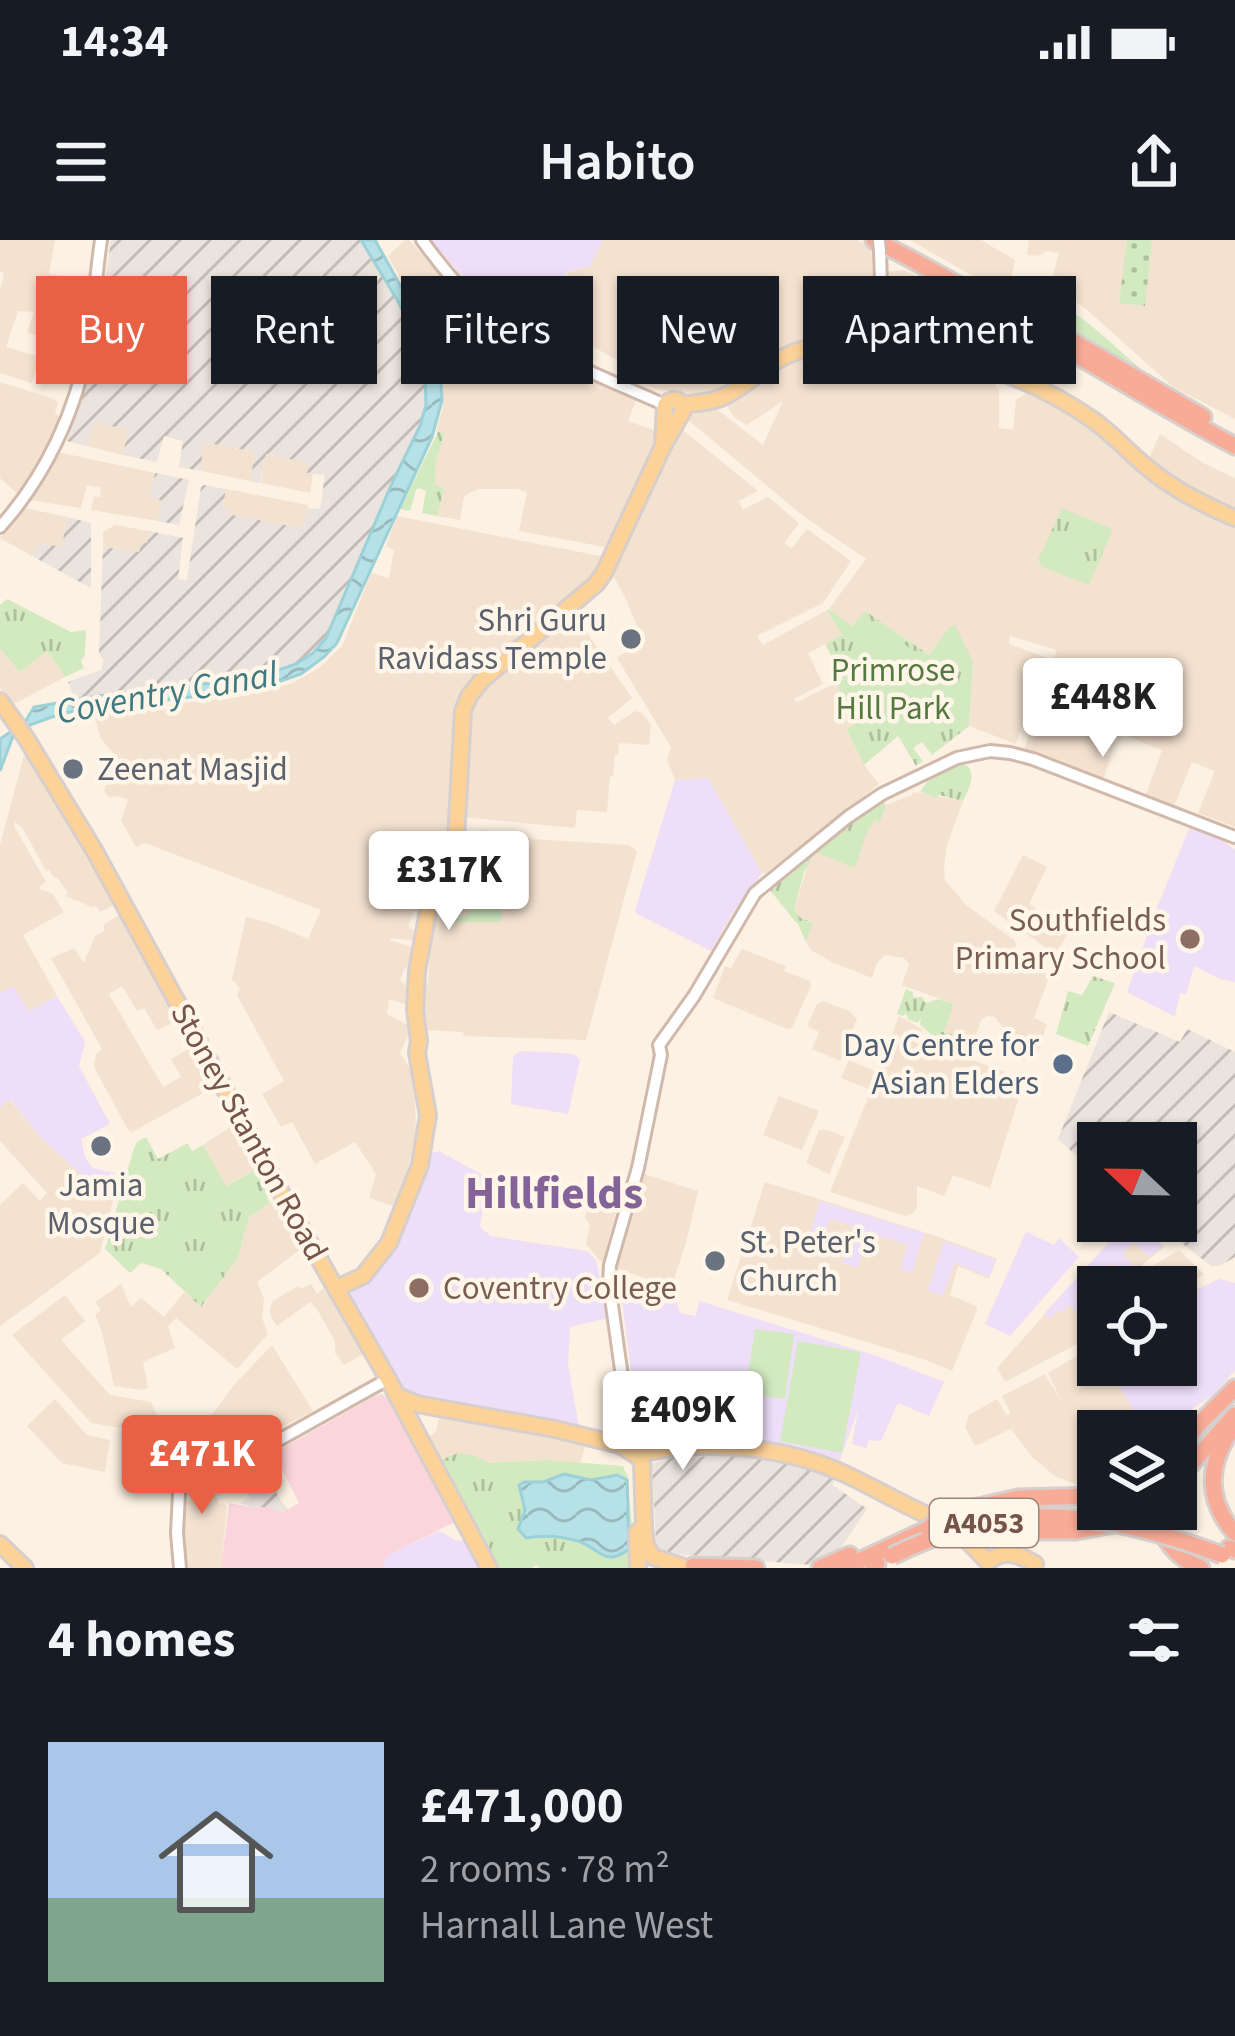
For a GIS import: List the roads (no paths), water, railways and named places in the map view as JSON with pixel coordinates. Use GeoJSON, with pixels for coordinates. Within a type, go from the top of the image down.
{"type":"FeatureCollection","features":[{"type":"Feature","properties":{"kind":"highway"},"geometry":{"type":"LineString","coordinates":[[882,243],[990,292],[1235,434]]}},
{"type":"Feature","properties":{"kind":"highway"},"geometry":{"type":"LineString","coordinates":[[882,243],[1235,446]]}},
{"type":"Feature","properties":{"kind":"highway"},"geometry":{"type":"LineString","coordinates":[[1197,1426],[1235,1388]]}},
{"type":"Feature","properties":{"kind":"highway"},"geometry":{"type":"LineString","coordinates":[[1197,1458],[1235,1415]]}},
{"type":"Feature","properties":{"kind":"highway"},"geometry":{"type":"LineString","coordinates":[[1230,1431],[1213,1469],[1212,1491],[1220,1514],[1235,1533]]}},
{"type":"Feature","properties":{"kind":"highway"},"geometry":{"type":"LineString","coordinates":[[928,1528],[943,1515],[1018,1498],[1077,1497]]}},
{"type":"Feature","properties":{"kind":"highway","name":"A4053"},"geometry":{"type":"LineString","coordinates":[[874,1561],[928,1528],[1030,1507],[1071,1507],[1153,1522],[1235,1550]]}},
{"type":"Feature","properties":{"kind":"highway","name":"A4053"},"geometry":{"type":"LineString","coordinates":[[844,1568],[979,1524],[1049,1515],[1121,1524],[1235,1560]]}},
{"type":"Feature","properties":{"kind":"highway"},"geometry":{"type":"LineString","coordinates":[[820,1568],[861,1550],[874,1561],[913,1555],[972,1536],[1081,1530]]}},
{"type":"Feature","properties":{"kind":"highway"},"geometry":{"type":"LineString","coordinates":[[1161,1530],[1175,1553],[1201,1568]]}},
{"type":"Feature","properties":{"kind":"highway"},"geometry":{"type":"LineString","coordinates":[[685,1567],[756,1568]]}},
{"type":"Feature","properties":{"kind":"main road"},"geometry":{"type":"LineString","coordinates":[[337,1288],[363,1276],[389,1243],[420,1165],[428,1115],[419,1071],[417,971],[432,889],[456,840],[465,703],[482,680],[604,573],[663,446],[673,410],[724,398],[773,361],[803,350]]}},
{"type":"Feature","properties":{"kind":"main road"},"geometry":{"type":"LineString","coordinates":[[1026,384],[1097,423],[1160,478],[1194,500],[1235,518]]}},
{"type":"Feature","properties":{"kind":"main road","name":"Stoney Stanton Road"},"geometry":{"type":"LineString","coordinates":[[0,701],[94,850],[288,1205],[397,1395],[412,1409],[489,1568]]}},
{"type":"Feature","properties":{"kind":"main road"},"geometry":{"type":"LineString","coordinates":[[412,1409],[555,1429],[620,1445],[642,1462],[646,1544],[653,1557],[685,1567]]}},
{"type":"Feature","properties":{"kind":"main road"},"geometry":{"type":"LineString","coordinates":[[636,1455],[722,1447],[816,1461],[945,1523],[973,1544],[985,1566],[998,1554],[1007,1553],[1035,1564]]}},
{"type":"Feature","properties":{"kind":"main road"},"geometry":{"type":"LineString","coordinates":[[636,1455],[638,1568]]}},
{"type":"Feature","properties":{"kind":"main road"},"geometry":{"type":"LineString","coordinates":[[0,1544],[25,1568]]}},
{"type":"Feature","properties":{"kind":"street"},"geometry":{"type":"LineString","coordinates":[[0,527],[21,503],[55,446],[74,399],[88,347],[101,240]]}},
{"type":"Feature","properties":{"kind":"street"},"geometry":{"type":"LineString","coordinates":[[422,240],[493,318],[563,358],[673,410]]}},
{"type":"Feature","properties":{"kind":"street"},"geometry":{"type":"LineString","coordinates":[[882,243],[882,276]]}},
{"type":"Feature","properties":{"kind":"street"},"geometry":{"type":"LineString","coordinates":[[636,1455],[608,1284],[645,1137],[659,1045],[767,880],[859,808],[944,763],[975,753],[1018,754],[1235,837]]}},
{"type":"Feature","properties":{"kind":"street"},"geometry":{"type":"LineString","coordinates":[[180,1568],[177,1533],[190,1455],[262,1450],[388,1379]]}},
{"type":"Feature","properties":{"kind":"water"},"geometry":{"type":"Polygon","coordinates":[[[361,240],[375,240],[401,287],[401,307],[361,240]]]}},
{"type":"Feature","properties":{"kind":"water","name":"Coventry Canal"},"geometry":{"type":"Polygon","coordinates":[[[425,384],[441,384],[442,400],[432,437],[337,643],[324,657],[301,674],[261,688],[63,713],[13,736],[0,771],[0,739],[25,722],[34,707],[256,678],[313,653],[326,638],[426,405],[425,384]]]}},
{"type":"Feature","properties":{"kind":"water"},"geometry":{"type":"Polygon","coordinates":[[[564,1474],[591,1480],[617,1475],[627,1480],[629,1549],[608,1557],[572,1539],[526,1538],[518,1529],[525,1510],[519,1485],[564,1474]]]}},
{"type":"Feature","properties":{"kind":"place","name":"Shri Guru Ravidass Temple"},"geometry":{"type":"Point","coordinates":[631,639]}},
{"type":"Feature","properties":{"kind":"place","name":"Zeenat Masjid"},"geometry":{"type":"Point","coordinates":[73,769]}},
{"type":"Feature","properties":{"kind":"place","name":"Southfields Primary School"},"geometry":{"type":"Point","coordinates":[1190,939]}},
{"type":"Feature","properties":{"kind":"place","name":"Day Centre for Asian Elders"},"geometry":{"type":"Point","coordinates":[1063,1064]}},
{"type":"Feature","properties":{"kind":"place","name":"Jamia Mosque"},"geometry":{"type":"Point","coordinates":[101,1146]}},
{"type":"Feature","properties":{"kind":"place","name":"St. Peter's Church"},"geometry":{"type":"Point","coordinates":[715,1261]}},
{"type":"Feature","properties":{"kind":"place","name":"Coventry College"},"geometry":{"type":"Point","coordinates":[419,1288]}},
{"type":"Feature","properties":{"kind":"district","name":"Hillfields"},"geometry":{"type":"Point","coordinates":[554,1194]}},
{"type":"Feature","properties":{"kind":"park label","name":"Primrose Hill Park"},"geometry":{"type":"Point","coordinates":[893,689]}}]}
